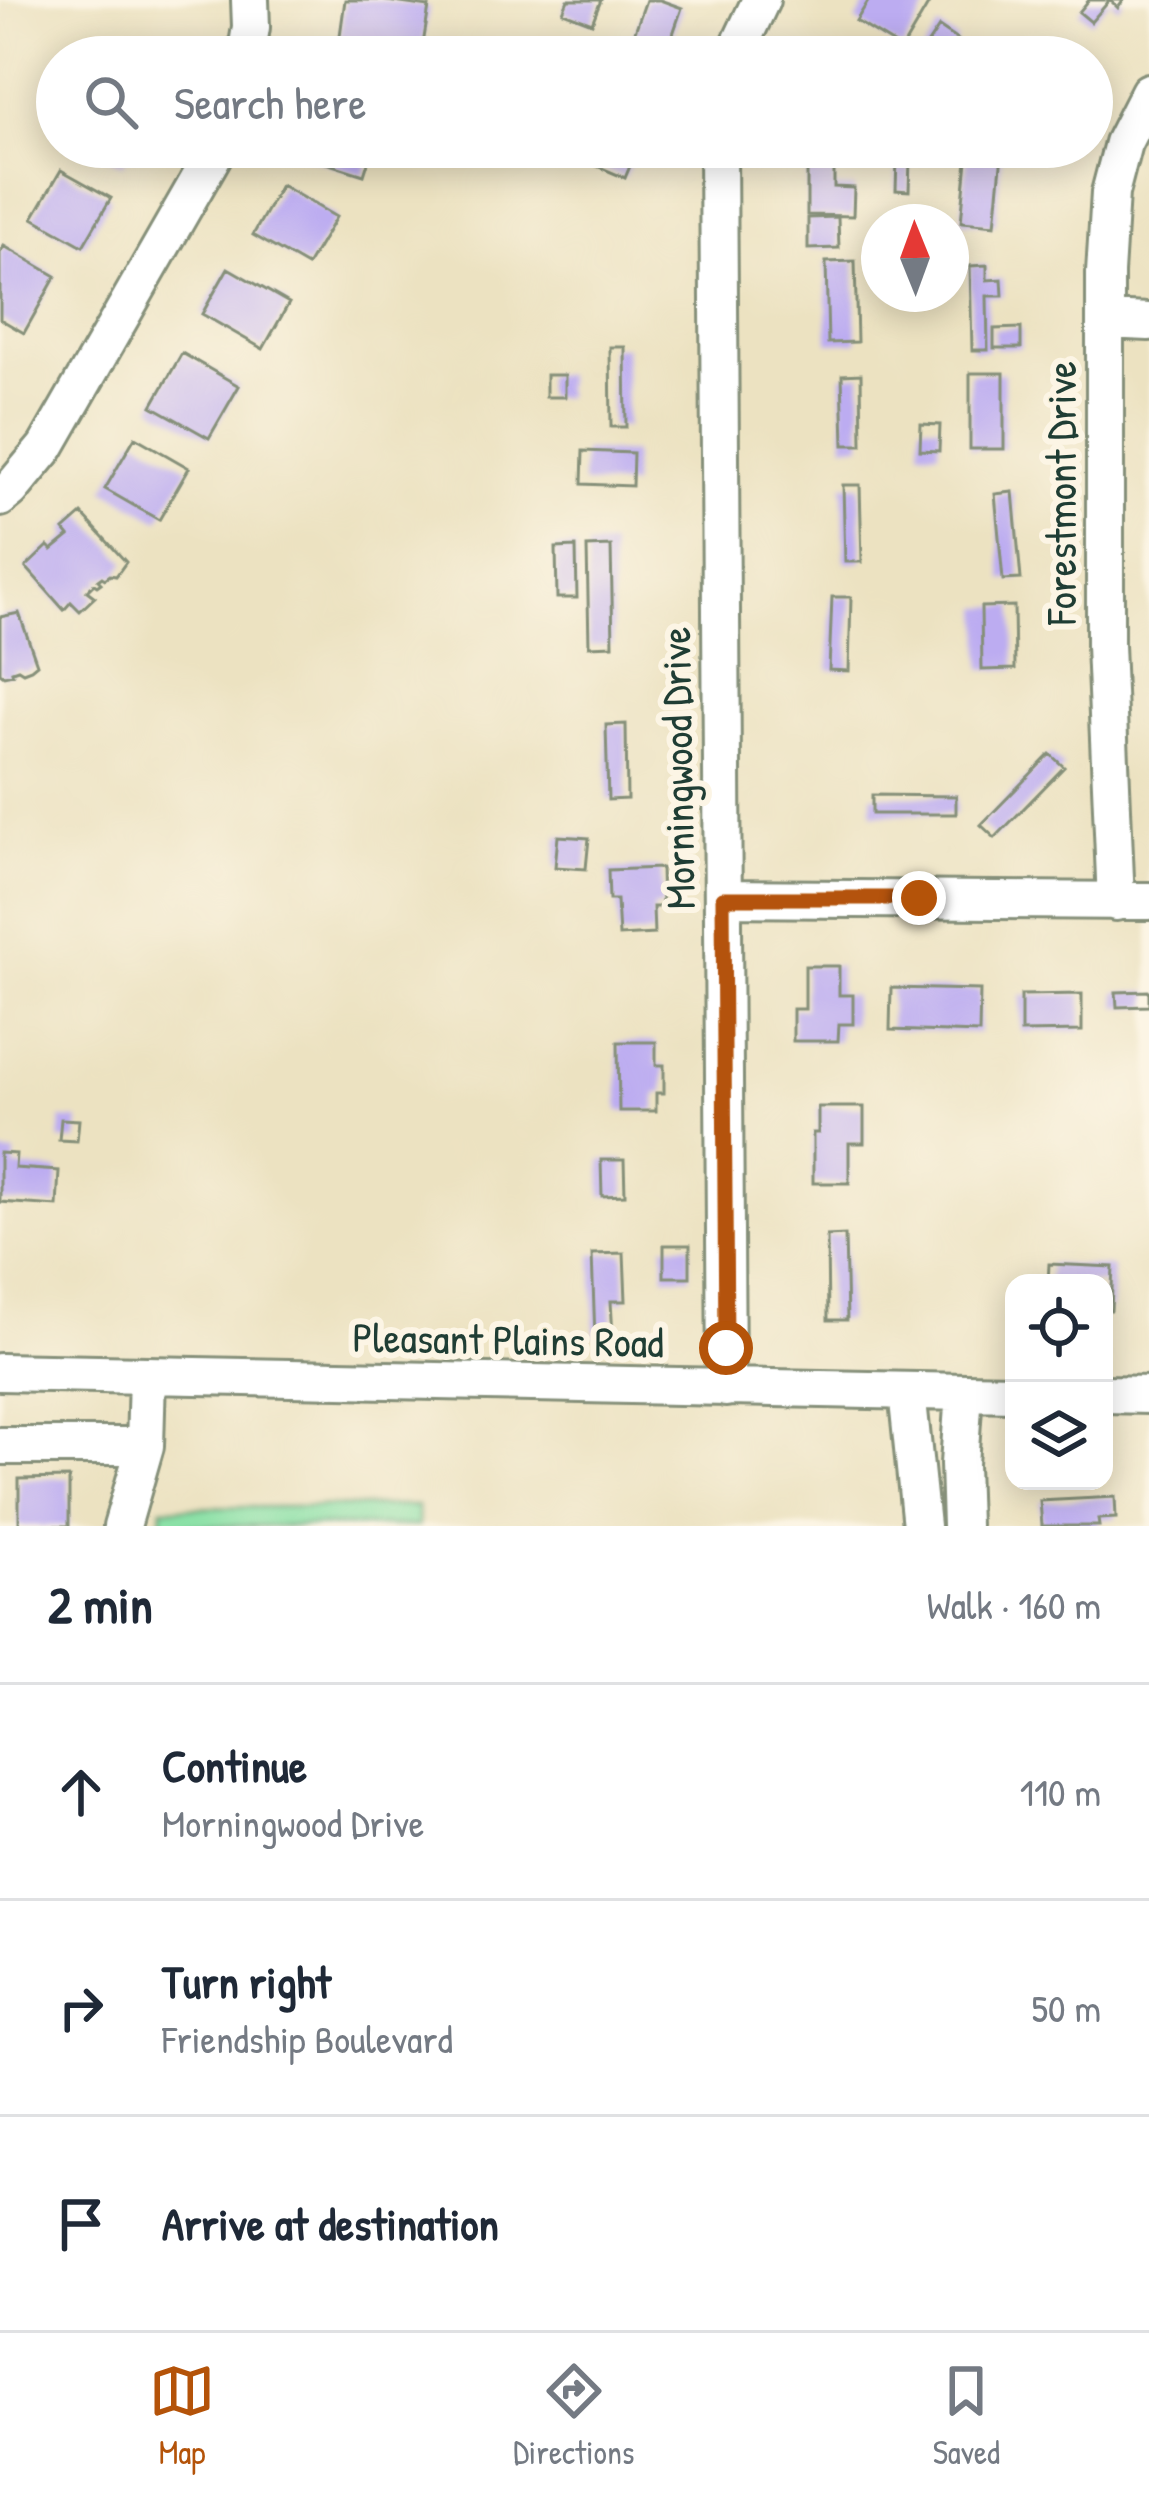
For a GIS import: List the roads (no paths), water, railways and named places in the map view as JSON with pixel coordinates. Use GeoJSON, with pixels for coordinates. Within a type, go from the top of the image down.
{"type":"FeatureCollection","features":[{"type":"Feature","properties":{"kind":"street"},"geometry":{"type":"LineString","coordinates":[[250,0],[250,36]]}},
{"type":"Feature","properties":{"kind":"street"},"geometry":{"type":"LineString","coordinates":[[744,36],[761,0]]}},
{"type":"Feature","properties":{"kind":"street","name":"Forestmont Drive"},"geometry":{"type":"LineString","coordinates":[[1132,902],[1105,646],[1105,273],[1110,193],[1123,143],[1149,92]]}},
{"type":"Feature","properties":{"kind":"street"},"geometry":{"type":"LineString","coordinates":[[0,498],[46,447],[206,168]]}},
{"type":"Feature","properties":{"kind":"street","name":"Morningwood Drive"},"geometry":{"type":"LineString","coordinates":[[718,168],[726,1388]]}},
{"type":"Feature","properties":{"kind":"street"},"geometry":{"type":"LineString","coordinates":[[1106,320],[1149,322]]}},
{"type":"Feature","properties":{"kind":"street"},"geometry":{"type":"LineString","coordinates":[[723,898],[1132,902]]}},
{"type":"Feature","properties":{"kind":"street","name":"Pleasant Plains Road"},"geometry":{"type":"LineString","coordinates":[[0,1372],[1005,1393]]}},
{"type":"Feature","properties":{"kind":"street"},"geometry":{"type":"LineString","coordinates":[[122,1526],[146,1446],[147,1376]]}},
{"type":"Feature","properties":{"kind":"street"},"geometry":{"type":"LineString","coordinates":[[907,1391],[921,1526]]}},
{"type":"Feature","properties":{"kind":"street"},"geometry":{"type":"LineString","coordinates":[[961,1526],[964,1392]]}},
{"type":"Feature","properties":{"kind":"street"},"geometry":{"type":"LineString","coordinates":[[1113,1394],[1149,1395]]}},
{"type":"Feature","properties":{"kind":"street"},"geometry":{"type":"LineString","coordinates":[[0,1446],[146,1446]]}}]}
